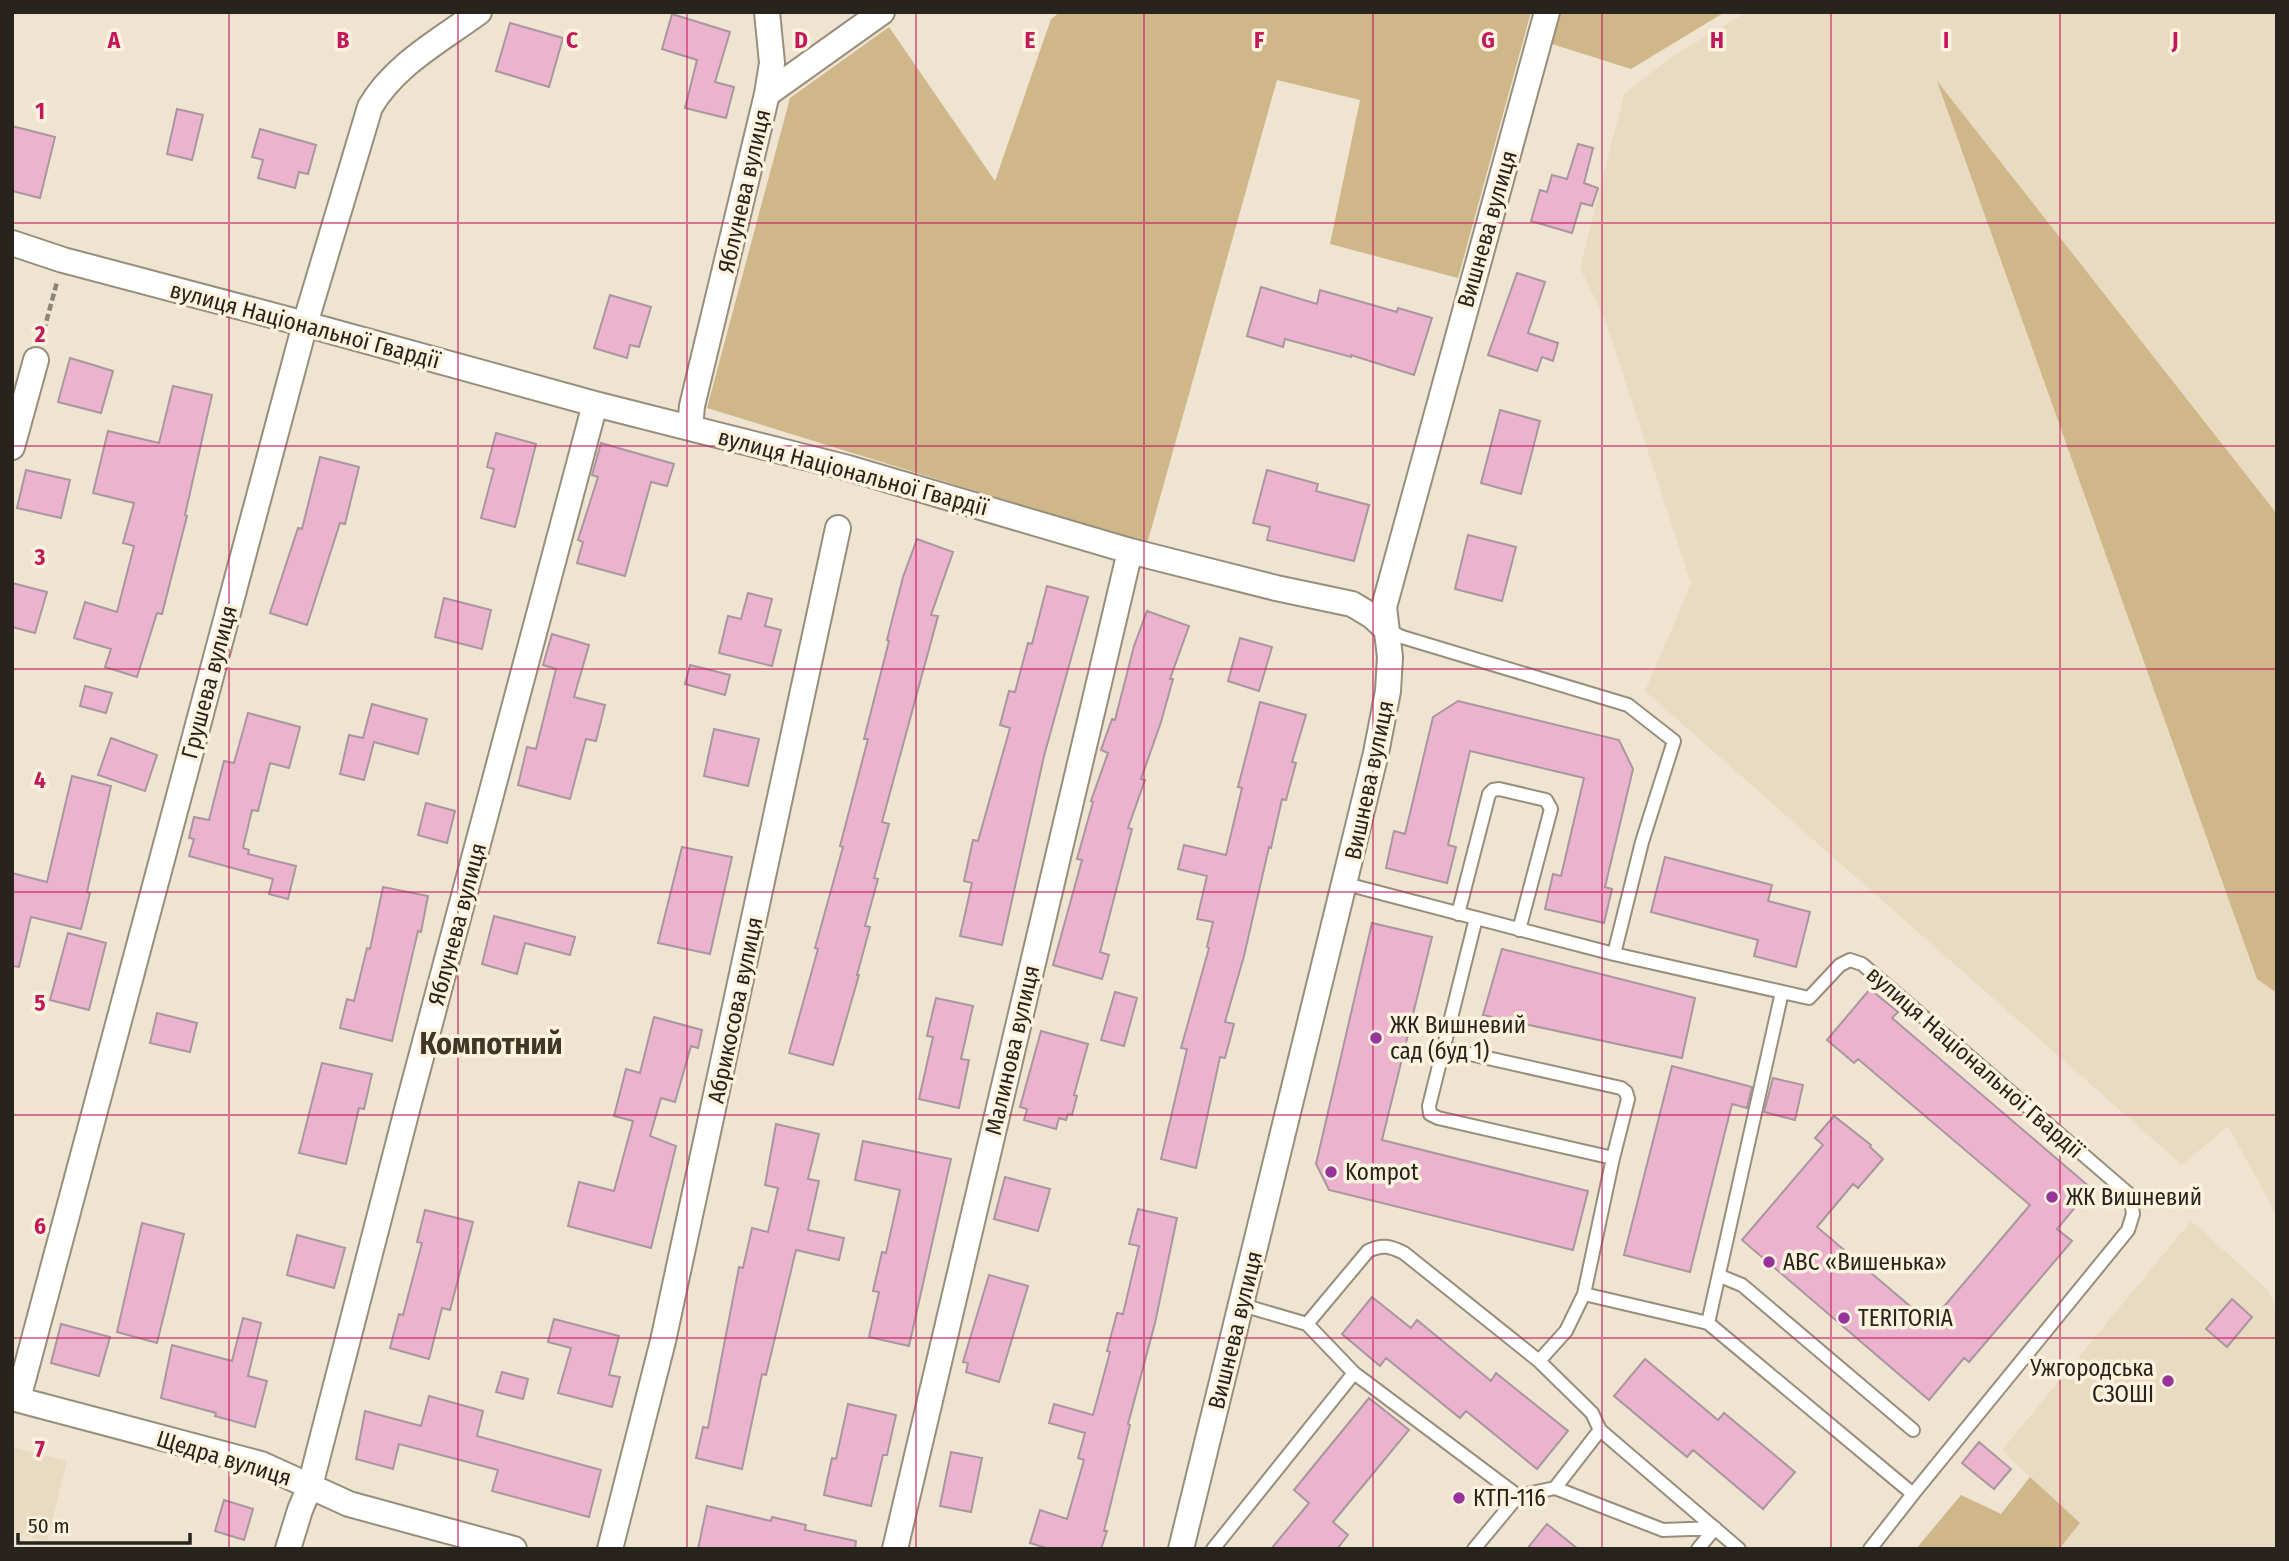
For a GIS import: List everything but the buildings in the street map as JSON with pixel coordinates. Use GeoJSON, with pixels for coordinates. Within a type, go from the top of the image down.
{"type":"FeatureCollection","features":[{"type":"Feature","properties":{"kind":"street","name":"Грушева вулиця"},"geometry":{"type":"LineString","coordinates":[[15,1398],[305,324],[370,107],[382,89],[402,69],[479,12]]}},
{"type":"Feature","properties":{"kind":"street"},"geometry":{"type":"LineString","coordinates":[[766,94],[772,63],[767,12]]}},
{"type":"Feature","properties":{"kind":"street","name":"Яблунева вулиця"},"geometry":{"type":"LineString","coordinates":[[690,427],[692,406],[766,94],[883,12]]}},
{"type":"Feature","properties":{"kind":"street","name":"Вишнева вулиця"},"geometry":{"type":"LineString","coordinates":[[1181,1549],[1346,884],[1388,691],[1390,657],[1384,607],[1547,12]]}},
{"type":"Feature","properties":{"kind":"street","name":"вулиця Національної Гвардії"},"geometry":{"type":"LineString","coordinates":[[12,243],[63,260],[595,404],[848,468],[1130,551],[1352,604],[1385,628]]}},
{"type":"Feature","properties":{"kind":"street"},"geometry":{"type":"LineString","coordinates":[[12,447],[36,360]]}},
{"type":"Feature","properties":{"kind":"street","name":"Яблунева вулиця"},"geometry":{"type":"LineString","coordinates":[[288,1549],[310,1486],[595,404]]}},
{"type":"Feature","properties":{"kind":"street","name":"Абрикосова вулиця"},"geometry":{"type":"LineString","coordinates":[[610,1549],[663,1341],[838,528]]}},
{"type":"Feature","properties":{"kind":"street","name":"Малинова вулиця"},"geometry":{"type":"LineString","coordinates":[[895,1549],[1130,551]]}},
{"type":"Feature","properties":{"kind":"street","name":"Щедра вулиця"},"geometry":{"type":"LineString","coordinates":[[15,1398],[261,1464],[349,1504],[514,1549]]}},
{"type":"Feature","properties":{"kind":"lane","name":"вулиця Національної Гвардії"},"geometry":{"type":"LineString","coordinates":[[1385,628],[1402,637],[1628,705],[1674,741],[1642,842],[1614,954]]}},
{"type":"Feature","properties":{"kind":"lane"},"geometry":{"type":"LineString","coordinates":[[1458,914],[1489,794],[1499,789],[1546,800],[1551,809],[1519,930]]}},
{"type":"Feature","properties":{"kind":"lane"},"geometry":{"type":"LineString","coordinates":[[1346,884],[1614,954],[1782,992],[1708,1323]]}},
{"type":"Feature","properties":{"kind":"lane"},"geometry":{"type":"LineString","coordinates":[[1476,918],[1429,1106],[1430,1114],[1613,1158]]}},
{"type":"Feature","properties":{"kind":"lane","name":"вулиця Національної Гвардії"},"geometry":{"type":"LineString","coordinates":[[1782,992],[1809,998],[1840,965],[1850,960],[1862,964],[2130,1195],[2133,1214],[2128,1230],[1913,1494]]}},
{"type":"Feature","properties":{"kind":"lane"},"geometry":{"type":"LineString","coordinates":[[1443,1048],[1621,1088],[1626,1092],[1628,1099],[1584,1294],[1566,1331],[1539,1361]]}},
{"type":"Feature","properties":{"kind":"lane"},"geometry":{"type":"LineString","coordinates":[[1307,1324],[1368,1251],[1379,1246],[1391,1246],[1404,1253],[1539,1361],[1592,1413],[1600,1430],[1739,1549]]}},
{"type":"Feature","properties":{"kind":"lane"},"geometry":{"type":"LineString","coordinates":[[1720,1276],[1742,1285],[1913,1430]]}},
{"type":"Feature","properties":{"kind":"lane"},"geometry":{"type":"LineString","coordinates":[[1584,1294],[1708,1323],[1913,1494],[1870,1549]]}},
{"type":"Feature","properties":{"kind":"lane"},"geometry":{"type":"LineString","coordinates":[[1241,1305],[1307,1324],[1354,1373],[1518,1496]]}},
{"type":"Feature","properties":{"kind":"lane"},"geometry":{"type":"LineString","coordinates":[[1213,1549],[1354,1373]]}},
{"type":"Feature","properties":{"kind":"lane"},"geometry":{"type":"LineString","coordinates":[[1555,1488],[1600,1430]]}},
{"type":"Feature","properties":{"kind":"lane"},"geometry":{"type":"LineString","coordinates":[[1474,1549],[1518,1496],[1555,1488],[1662,1530],[1715,1528]]}},
{"type":"Feature","properties":{"kind":"lane"},"geometry":{"type":"LineString","coordinates":[[1698,1549],[1715,1528]]}},
{"type":"Feature","properties":{"kind":"path"},"geometry":{"type":"LineString","coordinates":[[36,360],[63,260]]}},
{"type":"Feature","properties":{"kind":"shaded area"},"geometry":{"type":"Polygon","coordinates":[[[1060,12],[1531,12],[1458,278],[1330,244],[1360,100],[1277,80],[1147,544],[707,408],[790,98],[889,27],[995,181],[1051,19],[1060,12]]]}},
{"type":"Feature","properties":{"kind":"shaded area"},"geometry":{"type":"Polygon","coordinates":[[[1561,12],[1725,12],[1631,69],[1552,44],[1561,12]]]}},
{"type":"Feature","properties":{"kind":"shaded area"},"geometry":{"type":"Polygon","coordinates":[[[1747,12],[2277,12],[2277,1216],[2228,1126],[2182,1165],[1645,691],[1691,584],[1605,319],[1580,268],[1624,94],[1673,56],[1747,12]]]}},
{"type":"Feature","properties":{"kind":"shaded area"},"geometry":{"type":"Polygon","coordinates":[[[1937,81],[2277,514],[2277,993],[2257,979],[1937,81]]]}},
{"type":"Feature","properties":{"kind":"shaded area","name":"Ужгородська СЗОШІ"},"geometry":{"type":"Polygon","coordinates":[[[2191,1221],[2268,1290],[2277,1312],[2277,1549],[1916,1549],[1961,1495],[2002,1514],[2030,1477],[2002,1450],[2191,1221]]]}},
{"type":"Feature","properties":{"kind":"shaded area"},"geometry":{"type":"Polygon","coordinates":[[[12,1447],[67,1461],[47,1541],[12,1532],[12,1447]]]}},
{"type":"Feature","properties":{"kind":"shaded area"},"geometry":{"type":"Polygon","coordinates":[[[2030,1477],[2080,1523],[2059,1549],[1916,1549],[1961,1495],[2001,1514],[2030,1477]]]}},
{"type":"Feature","properties":{"kind":"place","name":"ЖК Вишневий сад (буд 1)"},"geometry":{"type":"Point","coordinates":[1376,1038]}},
{"type":"Feature","properties":{"kind":"place","name":"Kompot"},"geometry":{"type":"Point","coordinates":[1331,1172]}},
{"type":"Feature","properties":{"kind":"place","name":"ЖК Вишневий"},"geometry":{"type":"Point","coordinates":[2052,1197]}},
{"type":"Feature","properties":{"kind":"place","name":"ABC «Вишенька»"},"geometry":{"type":"Point","coordinates":[1769,1262]}},
{"type":"Feature","properties":{"kind":"place","name":"TERITORIA"},"geometry":{"type":"Point","coordinates":[1844,1318]}},
{"type":"Feature","properties":{"kind":"place","name":"Ужгородська СЗОШІ"},"geometry":{"type":"Point","coordinates":[2168,1381]}},
{"type":"Feature","properties":{"kind":"place","name":"КТП-116"},"geometry":{"type":"Point","coordinates":[1459,1498]}},
{"type":"Feature","properties":{"kind":"district","name":"Компотний"},"geometry":{"type":"Point","coordinates":[491,1044]}}]}
